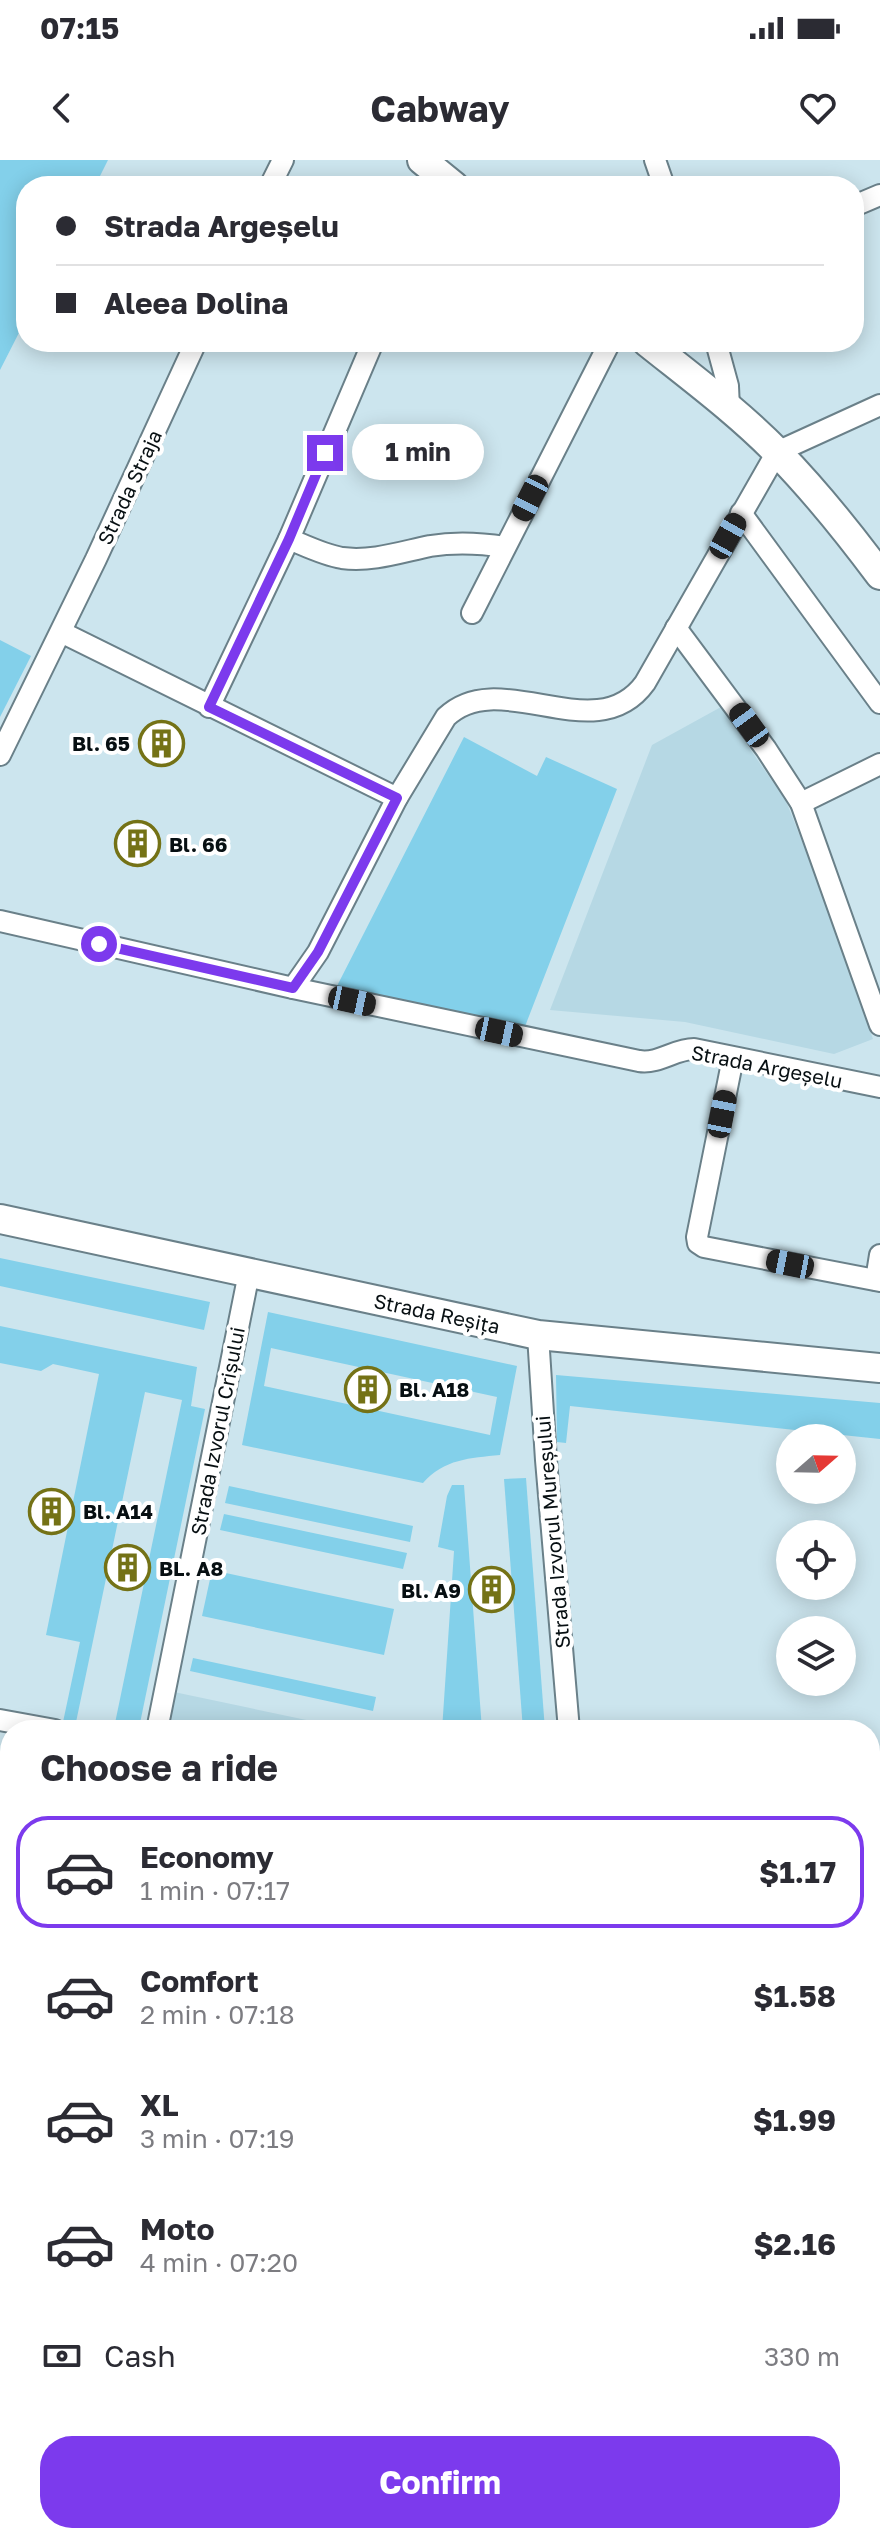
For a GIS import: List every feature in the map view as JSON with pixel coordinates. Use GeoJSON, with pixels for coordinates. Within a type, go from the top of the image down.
{"type":"FeatureCollection","features":[{"type":"Feature","properties":{"kind":"street"},"geometry":{"type":"LineString","coordinates":[[422,160],[442,176]]}},
{"type":"Feature","properties":{"kind":"street","name":"Strada Straja"},"geometry":{"type":"LineString","coordinates":[[0,755],[191,352]]}},
{"type":"Feature","properties":{"kind":"street"},"geometry":{"type":"LineString","coordinates":[[209,707],[289,539],[369,352]]}},
{"type":"Feature","properties":{"kind":"street"},"geometry":{"type":"LineString","coordinates":[[472,613],[605,352]]}},
{"type":"Feature","properties":{"kind":"street"},"geometry":{"type":"LineString","coordinates":[[659,352],[777,452],[826,506],[880,575]]}},
{"type":"Feature","properties":{"kind":"street"},"geometry":{"type":"LineString","coordinates":[[719,352],[728,386],[729,409]]}},
{"type":"Feature","properties":{"kind":"street"},"geometry":{"type":"LineString","coordinates":[[293,988],[318,952],[397,798],[446,717],[456,707],[475,700],[587,710],[615,708],[631,700],[645,683],[777,452],[880,405]]}},
{"type":"Feature","properties":{"kind":"street"},"geometry":{"type":"LineString","coordinates":[[741,513],[880,703]]}},
{"type":"Feature","properties":{"kind":"street"},"geometry":{"type":"LineString","coordinates":[[289,539],[331,556],[345,558],[383,557],[449,544],[505,547]]}},
{"type":"Feature","properties":{"kind":"street"},"geometry":{"type":"LineString","coordinates":[[676,628],[766,749],[801,803],[880,1025]]}},
{"type":"Feature","properties":{"kind":"street"},"geometry":{"type":"LineString","coordinates":[[61,632],[397,798]]}},
{"type":"Feature","properties":{"kind":"street"},"geometry":{"type":"LineString","coordinates":[[801,803],[880,764]]}},
{"type":"Feature","properties":{"kind":"street","name":"Strada Argeșelu"},"geometry":{"type":"LineString","coordinates":[[0,921],[293,988],[639,1061],[654,1061],[685,1049],[880,1087]]}},
{"type":"Feature","properties":{"kind":"street"},"geometry":{"type":"LineString","coordinates":[[733,1058],[698,1243],[704,1247],[878,1280],[880,1255]]}},
{"type":"Feature","properties":{"kind":"street","name":"Strada Reșița"},"geometry":{"type":"LineString","coordinates":[[0,1219],[538,1335],[880,1368]]}},
{"type":"Feature","properties":{"kind":"street","name":"Strada Izvorul Crișului"},"geometry":{"type":"LineString","coordinates":[[159,1720],[249,1273]]}},
{"type":"Feature","properties":{"kind":"street","name":"Strada Izvorul Mureșului"},"geometry":{"type":"LineString","coordinates":[[538,1335],[568,1720]]}},
{"type":"Feature","properties":{"kind":"shaded area"},"geometry":{"type":"Polygon","coordinates":[[[0,160],[108,160],[100,176],[16,176],[16,339],[0,370],[0,160]]]}},
{"type":"Feature","properties":{"kind":"shaded area"},"geometry":{"type":"Polygon","coordinates":[[[0,640],[31,656],[0,717],[0,640]]]}},
{"type":"Feature","properties":{"kind":"shaded area"},"geometry":{"type":"Polygon","coordinates":[[[721,707],[786,801],[873,1039],[834,1054],[685,1022],[550,1010],[652,745],[721,707]]]}},
{"type":"Feature","properties":{"kind":"shaded area"},"geometry":{"type":"Polygon","coordinates":[[[464,737],[537,776],[546,757],[617,789],[524,1029],[337,986],[464,737]]]}},
{"type":"Feature","properties":{"kind":"shaded area"},"geometry":{"type":"Polygon","coordinates":[[[0,1258],[210,1302],[204,1330],[0,1286],[0,1258]]]}},
{"type":"Feature","properties":{"kind":"shaded area"},"geometry":{"type":"Polygon","coordinates":[[[268,1312],[517,1366],[500,1455],[449,1464],[423,1483],[242,1445],[268,1312]],[[271,1348],[264,1386],[490,1435],[497,1397],[271,1348]]]}},
{"type":"Feature","properties":{"kind":"shaded area"},"geometry":{"type":"Polygon","coordinates":[[[0,1326],[197,1367],[191,1406],[205,1409],[141,1720],[116,1720],[182,1400],[145,1392],[76,1720],[63,1720],[80,1642],[46,1635],[99,1374],[53,1364],[41,1371],[0,1363],[0,1326]]]}},
{"type":"Feature","properties":{"kind":"shaded area"},"geometry":{"type":"Polygon","coordinates":[[[556,1375],[880,1403],[880,1439],[856,1436],[856,1424],[776,1424],[776,1428],[570,1406],[566,1443],[557,1442],[556,1375]]]}},
{"type":"Feature","properties":{"kind":"shaded area"},"geometry":{"type":"Polygon","coordinates":[[[526,1478],[544,1720],[522,1720],[504,1479],[526,1478]]]}},
{"type":"Feature","properties":{"kind":"shaded area"},"geometry":{"type":"Polygon","coordinates":[[[452,1485],[464,1485],[481,1720],[443,1720],[454,1551],[438,1547],[447,1496],[452,1485]]]}},
{"type":"Feature","properties":{"kind":"shaded area"},"geometry":{"type":"Polygon","coordinates":[[[229,1486],[413,1526],[410,1542],[225,1503],[229,1486]]]}},
{"type":"Feature","properties":{"kind":"shaded area"},"geometry":{"type":"Polygon","coordinates":[[[224,1514],[407,1553],[403,1569],[220,1530],[224,1514]]]}},
{"type":"Feature","properties":{"kind":"shaded area"},"geometry":{"type":"Polygon","coordinates":[[[212,1570],[394,1609],[384,1655],[202,1616],[212,1570]]]}},
{"type":"Feature","properties":{"kind":"shaded area"},"geometry":{"type":"Polygon","coordinates":[[[193,1658],[376,1697],[373,1711],[190,1671],[193,1658]]]}},
{"type":"Feature","properties":{"kind":"shaded area"},"geometry":{"type":"Polygon","coordinates":[[[174,1692],[307,1720],[168,1720],[174,1692]]]}},
{"type":"Feature","properties":{"kind":"place","name":"Bl. 65"},"geometry":{"type":"Point","coordinates":[161,743]}},
{"type":"Feature","properties":{"kind":"place","name":"Bl. 66"},"geometry":{"type":"Point","coordinates":[138,844]}},
{"type":"Feature","properties":{"kind":"place","name":"Bl. A18"},"geometry":{"type":"Point","coordinates":[368,1389]}},
{"type":"Feature","properties":{"kind":"place","name":"Bl. A14"},"geometry":{"type":"Point","coordinates":[52,1511]}},
{"type":"Feature","properties":{"kind":"place","name":"BL. A8"},"geometry":{"type":"Point","coordinates":[128,1568]}},
{"type":"Feature","properties":{"kind":"place","name":"Bl. A9"},"geometry":{"type":"Point","coordinates":[492,1590]}},
{"type":"Feature","properties":{"kind":"route"},"geometry":{"type":"LineString","coordinates":[[99,944],[293,988],[318,952],[397,798],[209,707],[289,539],[325,453]]}}]}
